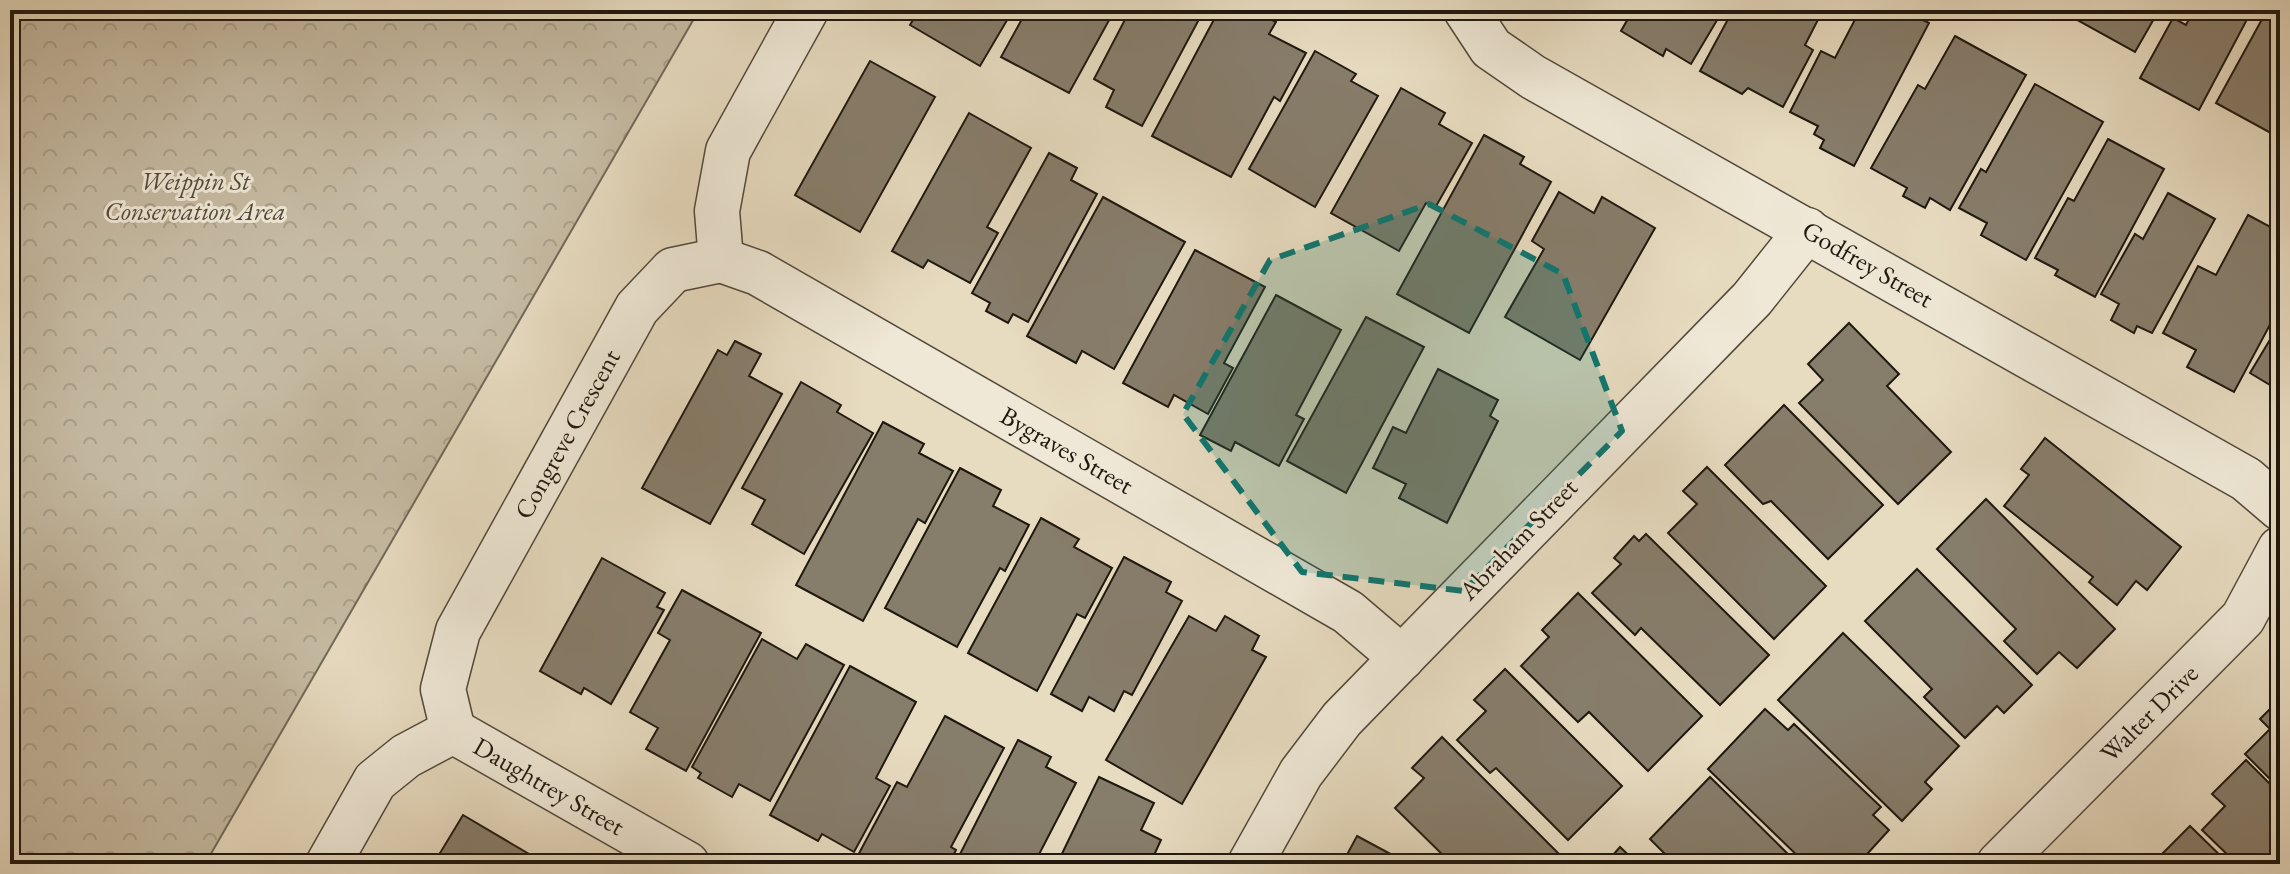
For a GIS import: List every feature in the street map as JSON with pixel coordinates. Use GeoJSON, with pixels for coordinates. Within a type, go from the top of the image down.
{"type":"FeatureCollection","features":[{"type":"Feature","properties":{"kind":"street"},"geometry":{"type":"LineString","coordinates":[[721,260],[717,211],[728,151],[806,10]]}},
{"type":"Feature","properties":{"kind":"street","name":"Godfrey Street"},"geometry":{"type":"LineString","coordinates":[[1466,10],[1491,48],[1533,77],[2246,479],[2280,508]]}},
{"type":"Feature","properties":{"kind":"street","name":"Abraham Street"},"geometry":{"type":"LineString","coordinates":[[1250,864],[1301,773],[1342,719],[1752,299],[1807,230]]}},
{"type":"Feature","properties":{"kind":"street","name":"Bygraves Street"},"geometry":{"type":"LineString","coordinates":[[721,260],[758,273],[1348,612],[1402,658]]}},
{"type":"Feature","properties":{"kind":"street","name":"Congreve Crescent"},"geometry":{"type":"LineString","coordinates":[[453,731],[443,689],[458,631],[637,308],[673,270],[721,260]]}},
{"type":"Feature","properties":{"kind":"street","name":"Walter Drive"},"geometry":{"type":"LineString","coordinates":[[1999,864],[2243,618],[2280,549]]}},
{"type":"Feature","properties":{"kind":"street"},"geometry":{"type":"LineString","coordinates":[[328,864],[375,781],[406,756],[453,731]]}},
{"type":"Feature","properties":{"kind":"street","name":"Daughtrey Street"},"geometry":{"type":"LineString","coordinates":[[453,731],[687,864]]}},
{"type":"Feature","properties":{"kind":"highlighted area"},"geometry":{"type":"Polygon","coordinates":[[[1429,204],[1563,274],[1622,431],[1464,591],[1302,572],[1183,414],[1270,260],[1429,204]]]}},
{"type":"Feature","properties":{"kind":"green space","name":"Weippin St Conservation Area"},"geometry":{"type":"Polygon","coordinates":[[[10,10],[699,10],[205,864],[10,864],[10,10]]]}},
{"type":"Feature","properties":{"kind":"building"},"geometry":{"type":"Polygon","coordinates":[[[919,10],[1013,10],[980,66],[910,25],[919,10]]]}},
{"type":"Feature","properties":{"kind":"building"},"geometry":{"type":"Polygon","coordinates":[[[1027,10],[1123,10],[1119,17],[1113,13],[1069,93],[1001,57],[1027,10]]]}},
{"type":"Feature","properties":{"kind":"building"},"geometry":{"type":"Polygon","coordinates":[[[1130,10],[1204,10],[1142,126],[1106,107],[1114,90],[1094,79],[1130,10]]]}},
{"type":"Feature","properties":{"kind":"building"},"geometry":{"type":"Polygon","coordinates":[[[1219,10],[1253,10],[1276,22],[1269,34],[1306,53],[1280,101],[1274,97],[1231,177],[1152,136],[1219,10]]]}},
{"type":"Feature","properties":{"kind":"building"},"geometry":{"type":"Polygon","coordinates":[[[1633,10],[1723,10],[1691,64],[1666,49],[1663,56],[1621,31],[1633,10]]]}},
{"type":"Feature","properties":{"kind":"building"},"geometry":{"type":"Polygon","coordinates":[[[1733,10],[1823,10],[1805,45],[1813,50],[1783,107],[1748,88],[1742,94],[1700,71],[1733,10]]]}},
{"type":"Feature","properties":{"kind":"building"},"geometry":{"type":"Polygon","coordinates":[[[1860,10],[1903,10],[1929,23],[1854,166],[1820,148],[1824,140],[1814,134],[1818,126],[1790,112],[1821,51],[1835,58],[1860,10]]]}},
{"type":"Feature","properties":{"kind":"building"},"geometry":{"type":"Polygon","coordinates":[[[2035,10],[2059,10],[2053,20],[2035,10]]]}},
{"type":"Feature","properties":{"kind":"building"},"geometry":{"type":"Polygon","coordinates":[[[2071,10],[2159,10],[2135,52],[2068,15],[2071,10]]]}},
{"type":"Feature","properties":{"kind":"building"},"geometry":{"type":"Polygon","coordinates":[[[2194,10],[2252,10],[2199,110],[2140,78],[2173,18],[2186,25],[2194,10]]]}},
{"type":"Feature","properties":{"kind":"building"},"geometry":{"type":"Polygon","coordinates":[[[2263,10],[2280,10],[2280,138],[2216,103],[2266,12],[2263,10]]]}},
{"type":"Feature","properties":{"kind":"building"},"geometry":{"type":"Polygon","coordinates":[[[1955,36],[2026,75],[1950,210],[1930,198],[1925,208],[1903,196],[1907,188],[1871,168],[1918,85],[1925,89],[1955,36]]]}},
{"type":"Feature","properties":{"kind":"building"},"geometry":{"type":"Polygon","coordinates":[[[1315,51],[1356,74],[1351,81],[1378,96],[1315,207],[1249,169],[1315,51]]]}},
{"type":"Feature","properties":{"kind":"building"},"geometry":{"type":"Polygon","coordinates":[[[870,61],[935,97],[860,232],[795,195],[870,61]]]}},
{"type":"Feature","properties":{"kind":"building"},"geometry":{"type":"Polygon","coordinates":[[[2035,84],[2103,122],[2026,260],[1981,235],[1987,223],[1959,208],[1981,169],[1986,172],[2035,84]]]}},
{"type":"Feature","properties":{"kind":"building"},"geometry":{"type":"Polygon","coordinates":[[[1401,88],[1445,113],[1439,124],[1472,143],[1435,208],[1426,203],[1399,251],[1331,213],[1401,88]]]}},
{"type":"Feature","properties":{"kind":"building"},"geometry":{"type":"Polygon","coordinates":[[[969,113],[1031,148],[987,227],[998,233],[970,283],[928,260],[923,268],[892,251],[969,113]]]}},
{"type":"Feature","properties":{"kind":"building"},"geometry":{"type":"Polygon","coordinates":[[[1484,135],[1524,157],[1520,164],[1551,182],[1469,333],[1397,294],[1484,135]]]}},
{"type":"Feature","properties":{"kind":"building"},"geometry":{"type":"Polygon","coordinates":[[[2108,139],[2164,169],[2095,297],[2055,275],[2058,270],[2035,258],[2068,198],[2074,201],[2108,139]]]}},
{"type":"Feature","properties":{"kind":"building"},"geometry":{"type":"Polygon","coordinates":[[[1049,153],[1077,168],[1071,180],[1097,194],[1028,322],[1013,314],[1008,323],[986,311],[990,303],[972,293],[1049,153]]]}},
{"type":"Feature","properties":{"kind":"building"},"geometry":{"type":"Polygon","coordinates":[[[1559,192],[1594,213],[1602,197],[1655,228],[1580,360],[1505,317],[1544,249],[1532,241],[1559,192]]]}},
{"type":"Feature","properties":{"kind":"building"},"geometry":{"type":"Polygon","coordinates":[[[2168,193],[2215,219],[2152,333],[2137,326],[2134,333],[2111,320],[2119,304],[2101,294],[2135,234],[2143,239],[2168,193]]]}},
{"type":"Feature","properties":{"kind":"building"},"geometry":{"type":"Polygon","coordinates":[[[1103,197],[1185,242],[1114,369],[1082,351],[1076,363],[1027,336],[1103,197]]]}},
{"type":"Feature","properties":{"kind":"building"},"geometry":{"type":"Polygon","coordinates":[[[2248,215],[2280,232],[2280,306],[2234,392],[2187,367],[2196,350],[2163,333],[2198,266],[2216,275],[2248,215]]]}},
{"type":"Feature","properties":{"kind":"building"},"geometry":{"type":"Polygon","coordinates":[[[1195,250],[1265,287],[1224,363],[1233,368],[1208,414],[1174,395],[1168,407],[1123,383],[1195,250]]]}},
{"type":"Feature","properties":{"kind":"building"},"geometry":{"type":"Polygon","coordinates":[[[1276,295],[1341,330],[1296,415],[1304,419],[1279,466],[1235,442],[1231,451],[1200,435],[1276,295]]]}},
{"type":"Feature","properties":{"kind":"building"},"geometry":{"type":"Polygon","coordinates":[[[1366,317],[1424,347],[1346,493],[1287,461],[1366,317]]]}},
{"type":"Feature","properties":{"kind":"building"},"geometry":{"type":"Polygon","coordinates":[[[1849,323],[1899,374],[1887,386],[1951,452],[1898,504],[1799,403],[1823,380],[1808,364],[1849,323]]]}},
{"type":"Feature","properties":{"kind":"building"},"geometry":{"type":"Polygon","coordinates":[[[2280,323],[2280,391],[2250,373],[2280,323]]]}},
{"type":"Feature","properties":{"kind":"building"},"geometry":{"type":"Polygon","coordinates":[[[735,341],[761,354],[749,376],[782,394],[710,524],[642,488],[718,350],[727,355],[735,341]]]}},
{"type":"Feature","properties":{"kind":"building"},"geometry":{"type":"Polygon","coordinates":[[[1438,369],[1498,400],[1490,416],[1498,421],[1447,523],[1399,498],[1406,484],[1373,468],[1393,427],[1406,433],[1438,369]]]}},
{"type":"Feature","properties":{"kind":"building"},"geometry":{"type":"Polygon","coordinates":[[[801,382],[841,405],[837,412],[873,433],[804,554],[752,524],[765,500],[742,488],[801,382]]]}},
{"type":"Feature","properties":{"kind":"building"},"geometry":{"type":"Polygon","coordinates":[[[1784,405],[1883,505],[1828,559],[1771,501],[1763,504],[1725,465],[1784,405]]]}},
{"type":"Feature","properties":{"kind":"building"},"geometry":{"type":"Polygon","coordinates":[[[883,422],[924,444],[919,453],[953,471],[925,523],[918,519],[863,621],[796,585],[883,422]]]}},
{"type":"Feature","properties":{"kind":"building"},"geometry":{"type":"Polygon","coordinates":[[[2045,438],[2181,547],[2147,590],[2136,581],[2117,605],[2089,582],[2093,577],[2004,506],[2029,475],[2021,469],[2045,438]]]}},
{"type":"Feature","properties":{"kind":"building"},"geometry":{"type":"Polygon","coordinates":[[[1707,467],[1826,586],[1774,639],[1668,533],[1697,504],[1683,491],[1707,467]]]}},
{"type":"Feature","properties":{"kind":"building"},"geometry":{"type":"Polygon","coordinates":[[[960,468],[1001,490],[993,506],[1029,525],[1005,571],[1000,568],[957,647],[885,608],[960,468]]]}},
{"type":"Feature","properties":{"kind":"building"},"geometry":{"type":"Polygon","coordinates":[[[1986,499],[2115,629],[2077,668],[2059,652],[2037,674],[2004,641],[2016,629],[1937,549],[1986,499]]]}},
{"type":"Feature","properties":{"kind":"building"},"geometry":{"type":"Polygon","coordinates":[[[1041,518],[1079,539],[1074,547],[1112,568],[1085,618],[1077,614],[1037,691],[968,653],[1041,518]]]}},
{"type":"Feature","properties":{"kind":"building"},"geometry":{"type":"Polygon","coordinates":[[[1646,534],[1769,655],[1720,705],[1641,628],[1635,635],[1592,593],[1621,564],[1614,558],[1634,536],[1639,541],[1646,534]]]}},
{"type":"Feature","properties":{"kind":"building"},"geometry":{"type":"Polygon","coordinates":[[[1124,557],[1171,582],[1166,592],[1182,601],[1132,695],[1124,691],[1114,711],[1089,697],[1082,711],[1051,694],[1124,557]]]}},
{"type":"Feature","properties":{"kind":"building"},"geometry":{"type":"Polygon","coordinates":[[[602,558],[665,593],[657,607],[664,610],[611,704],[584,688],[581,694],[540,671],[602,558]]]}},
{"type":"Feature","properties":{"kind":"building"},"geometry":{"type":"Polygon","coordinates":[[[1917,569],[2032,685],[2004,713],[1997,706],[1965,738],[1924,697],[1932,689],[1865,621],[1917,569]]]}},
{"type":"Feature","properties":{"kind":"building"},"geometry":{"type":"Polygon","coordinates":[[[682,590],[761,633],[686,771],[646,749],[658,728],[630,712],[670,640],[658,633],[682,590]]]}},
{"type":"Feature","properties":{"kind":"building"},"geometry":{"type":"Polygon","coordinates":[[[1578,593],[1702,716],[1648,771],[1589,712],[1578,722],[1521,666],[1549,637],[1542,630],[1578,593]]]}},
{"type":"Feature","properties":{"kind":"building"},"geometry":{"type":"Polygon","coordinates":[[[1189,616],[1216,631],[1225,616],[1259,636],[1252,650],[1266,657],[1182,804],[1106,760],[1189,616]]]}},
{"type":"Feature","properties":{"kind":"building"},"geometry":{"type":"Polygon","coordinates":[[[1843,633],[1959,746],[1925,782],[1932,789],[1902,821],[1778,700],[1843,633]]]}},
{"type":"Feature","properties":{"kind":"building"},"geometry":{"type":"Polygon","coordinates":[[[762,639],[797,659],[806,644],[844,665],[770,801],[739,784],[732,797],[698,778],[701,773],[692,767],[762,639]]]}},
{"type":"Feature","properties":{"kind":"building"},"geometry":{"type":"Polygon","coordinates":[[[850,666],[916,702],[876,778],[890,786],[854,852],[822,834],[818,841],[770,815],[850,666]]]}},
{"type":"Feature","properties":{"kind":"building"},"geometry":{"type":"Polygon","coordinates":[[[1505,669],[1622,786],[1568,840],[1496,768],[1490,773],[1457,740],[1486,711],[1474,700],[1505,669]]]}},
{"type":"Feature","properties":{"kind":"building"},"geometry":{"type":"Polygon","coordinates":[[[2280,699],[2280,789],[2245,754],[2270,729],[2260,719],[2280,699]]]}},
{"type":"Feature","properties":{"kind":"building"},"geometry":{"type":"Polygon","coordinates":[[[1765,709],[1788,730],[1794,724],[1881,807],[1873,815],[1889,830],[1858,864],[1846,864],[1842,860],[1838,864],[1806,864],[1708,769],[1765,709]]]}},
{"type":"Feature","properties":{"kind":"building"},"geometry":{"type":"Polygon","coordinates":[[[945,716],[1004,748],[951,847],[956,850],[949,864],[867,864],[856,859],[897,782],[907,787],[945,716]]]}},
{"type":"Feature","properties":{"kind":"building"},"geometry":{"type":"Polygon","coordinates":[[[1442,737],[1558,853],[1547,864],[1452,864],[1395,808],[1424,778],[1412,768],[1442,737]]]}},
{"type":"Feature","properties":{"kind":"building"},"geometry":{"type":"Polygon","coordinates":[[[1018,740],[1051,757],[1046,767],[1076,783],[1034,864],[955,864],[1018,740]]]}},
{"type":"Feature","properties":{"kind":"building"},"geometry":{"type":"Polygon","coordinates":[[[2246,760],[2280,794],[2280,864],[2237,864],[2202,830],[2225,806],[2212,794],[2246,760]]]}},
{"type":"Feature","properties":{"kind":"building"},"geometry":{"type":"Polygon","coordinates":[[[1099,777],[1154,803],[1141,830],[1161,840],[1150,864],[1057,864],[1099,777]]]}},
{"type":"Feature","properties":{"kind":"building"},"geometry":{"type":"Polygon","coordinates":[[[1710,777],[1798,864],[1675,864],[1650,839],[1710,777]]]}},
{"type":"Feature","properties":{"kind":"building"},"geometry":{"type":"Polygon","coordinates":[[[463,815],[546,864],[434,863],[463,815]]]}},
{"type":"Feature","properties":{"kind":"building"},"geometry":{"type":"Polygon","coordinates":[[[2190,826],[2229,864],[2152,864],[2190,826]]]}},
{"type":"Feature","properties":{"kind":"building"},"geometry":{"type":"Polygon","coordinates":[[[1357,836],[1409,864],[1342,864],[1357,836]]]}},
{"type":"Feature","properties":{"kind":"building"},"geometry":{"type":"Polygon","coordinates":[[[1620,847],[1638,864],[1605,864],[1620,847]]]}}]}
